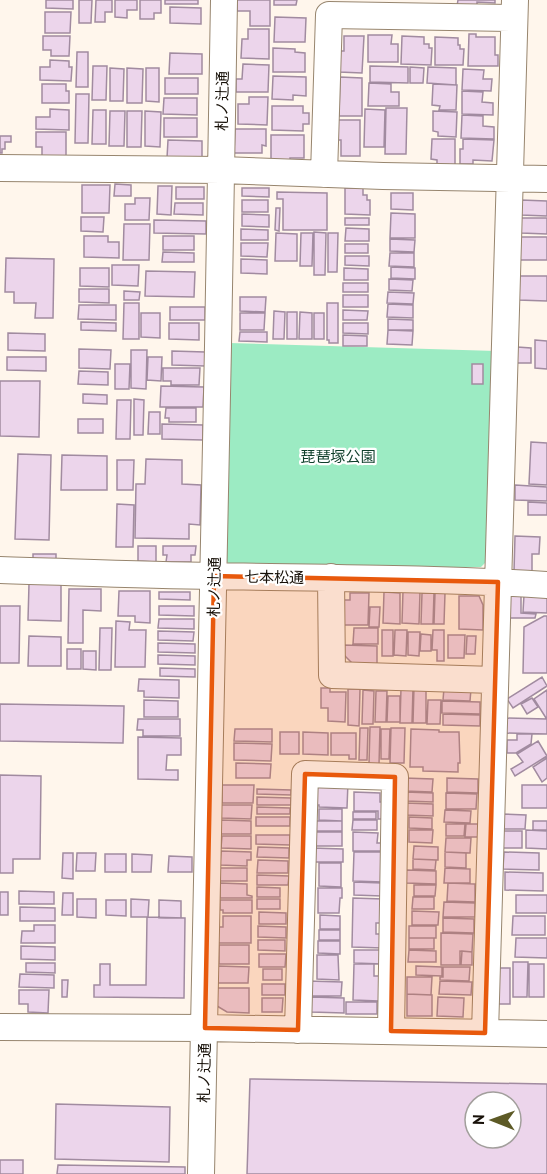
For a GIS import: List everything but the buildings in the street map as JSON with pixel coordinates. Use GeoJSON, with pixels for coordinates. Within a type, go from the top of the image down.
{"type":"FeatureCollection","features":[{"type":"Feature","properties":{"kind":"street","name":"札ノ辻通"},"geometry":{"type":"LineString","coordinates":[[201,1174],[224,0]]}},
{"type":"Feature","properties":{"kind":"street"},"geometry":{"type":"LineString","coordinates":[[324,174],[328,15],[515,9],[485,1034]]}},
{"type":"Feature","properties":{"kind":"street"},"geometry":{"type":"LineString","coordinates":[[0,168],[221,170],[547,179]]}},
{"type":"Feature","properties":{"kind":"street","name":"七本松通"},"geometry":{"type":"LineString","coordinates":[[0,570],[331,577],[547,585]]}},
{"type":"Feature","properties":{"kind":"street"},"geometry":{"type":"LineString","coordinates":[[331,577],[332,675],[495,680]]}},
{"type":"Feature","properties":{"kind":"street"},"geometry":{"type":"LineString","coordinates":[[298,1030],[305,774],[395,777],[391,1030]]}},
{"type":"Feature","properties":{"kind":"street"},"geometry":{"type":"LineString","coordinates":[[0,1027],[391,1030],[547,1034]]}},
{"type":"Feature","properties":{"kind":"highlighted area"},"geometry":{"type":"Polygon","coordinates":[[[214,576],[498,582],[485,1033],[391,1031],[395,777],[305,774],[298,1030],[205,1028],[214,576]]]}},
{"type":"Feature","properties":{"kind":"green space","name":"琵琶塚公園"},"geometry":{"type":"Polygon","coordinates":[[[229,343],[496,351],[489,559],[481,567],[234,568],[225,560],[229,343]]]}}]}
